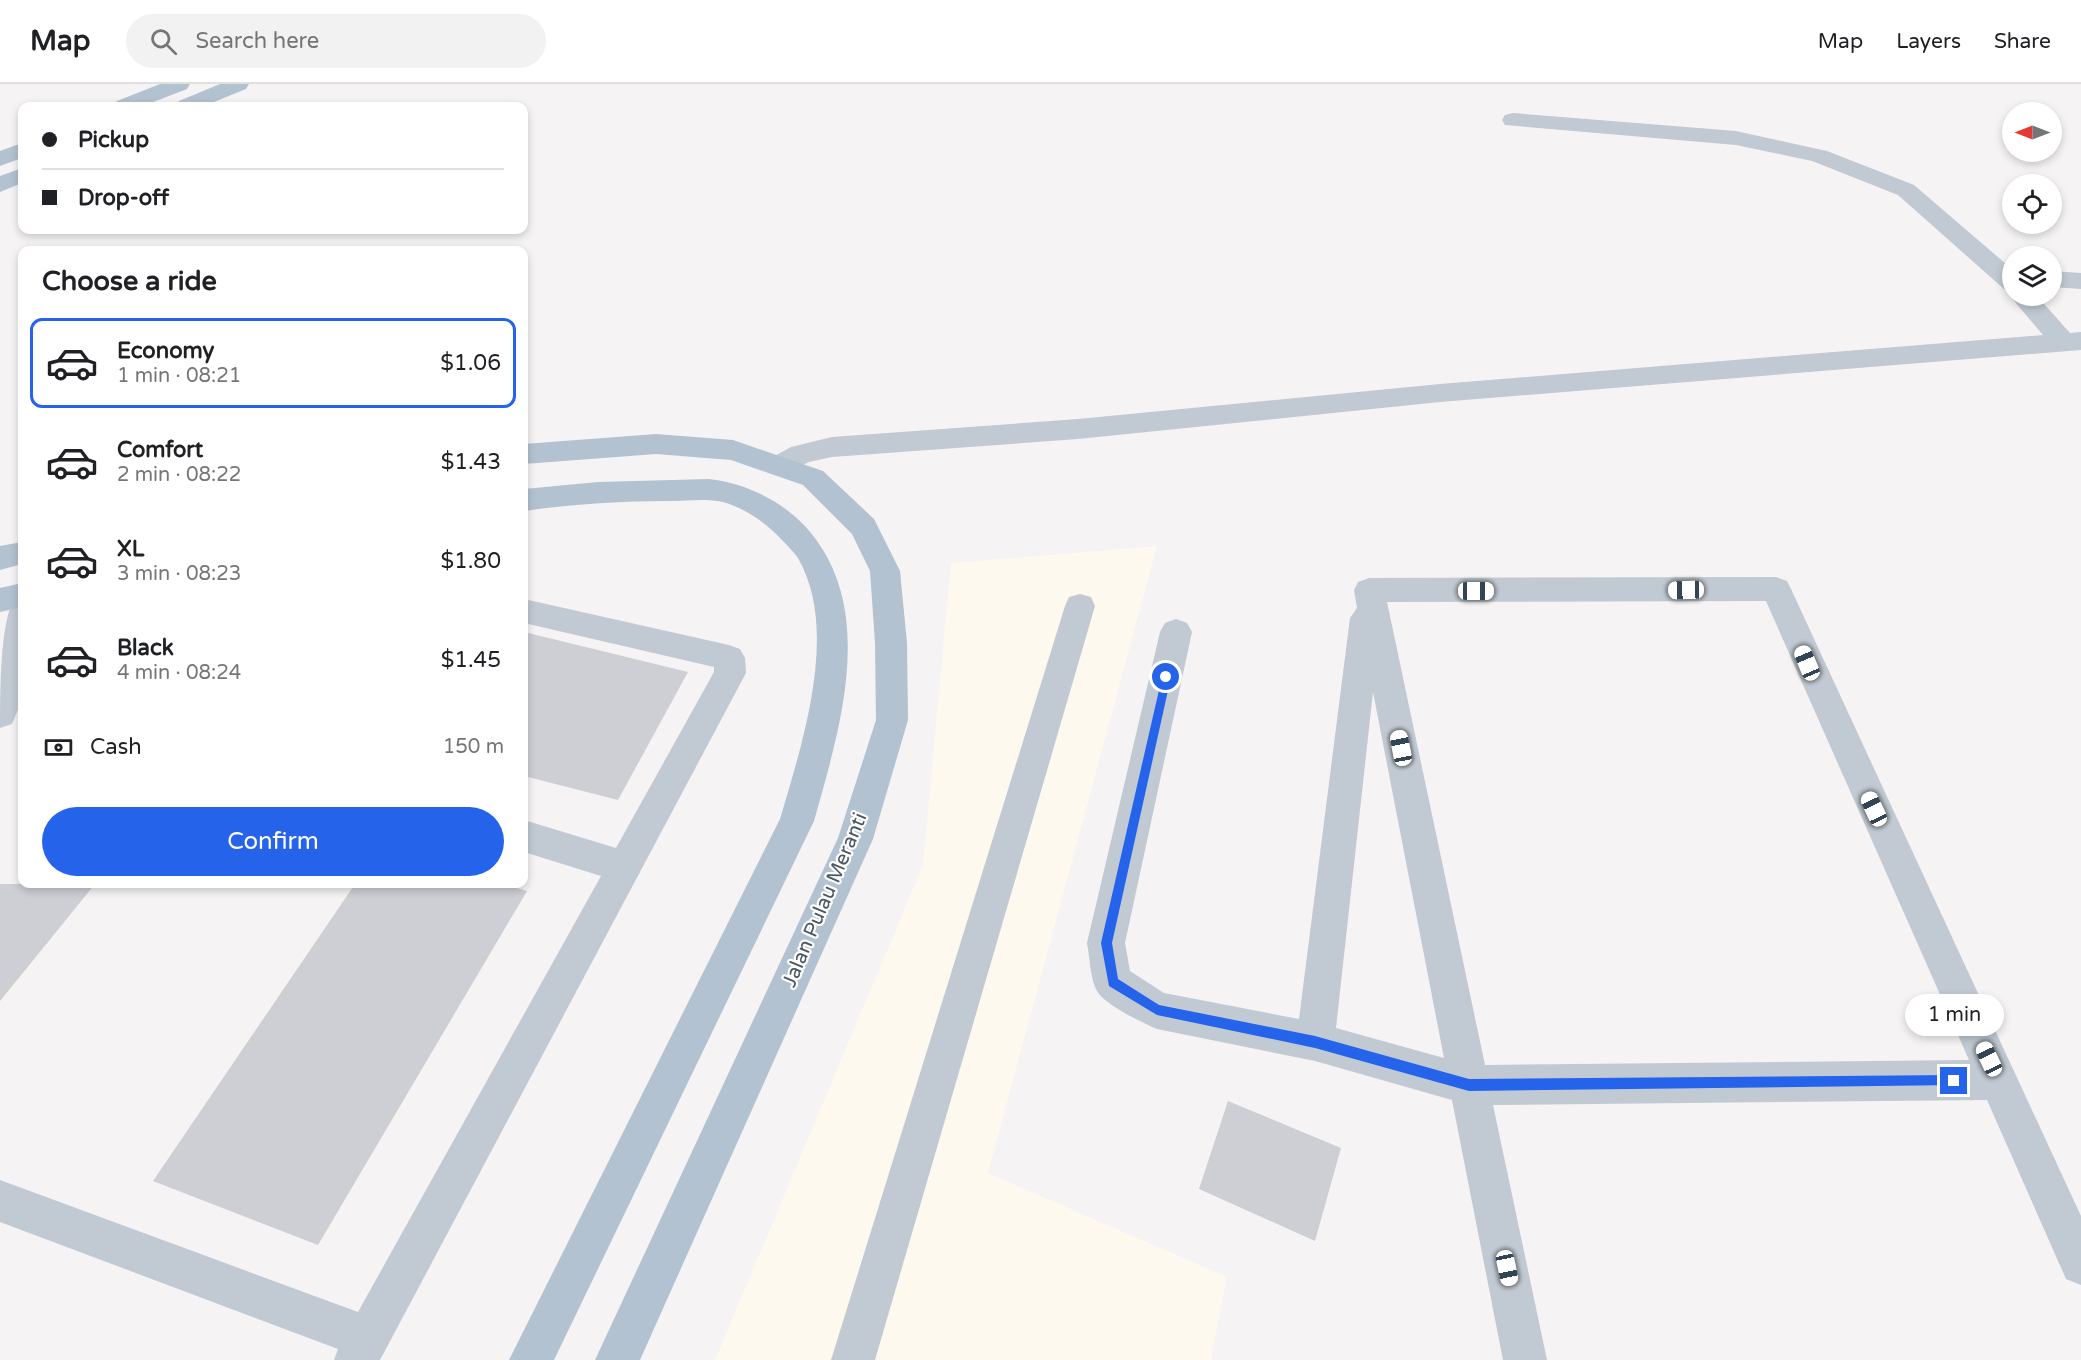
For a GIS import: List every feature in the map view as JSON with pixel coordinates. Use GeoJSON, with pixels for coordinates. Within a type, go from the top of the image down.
{"type":"FeatureCollection","features":[{"type":"Feature","properties":{"kind":"main road"},"geometry":{"type":"LineString","coordinates":[[135,102],[179,84]]}},
{"type":"Feature","properties":{"kind":"main road"},"geometry":{"type":"LineString","coordinates":[[196,102],[238,84]]}},
{"type":"Feature","properties":{"kind":"main road"},"geometry":{"type":"LineString","coordinates":[[0,159],[18,152]]}},
{"type":"Feature","properties":{"kind":"main road"},"geometry":{"type":"LineString","coordinates":[[0,185],[18,177]]}},
{"type":"Feature","properties":{"kind":"main road","name":"Jalan Pulau Meranti"},"geometry":{"type":"LineString","coordinates":[[528,454],[656,444],[734,450],[813,478],[864,527],[885,571],[892,720],[855,840],[617,1360]]}},
{"type":"Feature","properties":{"kind":"main road"},"geometry":{"type":"LineString","coordinates":[[528,500],[639,490],[714,490],[762,505],[797,533],[821,570],[829,610],[832,669],[823,727],[797,821],[531,1360]]}},
{"type":"Feature","properties":{"kind":"main road"},"geometry":{"type":"LineString","coordinates":[[0,558],[18,554]]}},
{"type":"Feature","properties":{"kind":"main road"},"geometry":{"type":"LineString","coordinates":[[0,600],[18,596]]}},
{"type":"Feature","properties":{"kind":"street"},"geometry":{"type":"LineString","coordinates":[[1513,120],[1736,138],[1819,156],[1906,190],[2002,273]]}},
{"type":"Feature","properties":{"kind":"street"},"geometry":{"type":"LineString","coordinates":[[2062,280],[2081,281]]}},
{"type":"Feature","properties":{"kind":"street"},"geometry":{"type":"LineString","coordinates":[[2037,306],[2072,341]]}},
{"type":"Feature","properties":{"kind":"street"},"geometry":{"type":"LineString","coordinates":[[779,466],[801,454],[832,447],[1078,429],[1452,392],[2072,341]]}},
{"type":"Feature","properties":{"kind":"street"},"geometry":{"type":"LineString","coordinates":[[1369,590],[1776,589],[1807,663],[2081,1264]]}},
{"type":"Feature","properties":{"kind":"street"},"geometry":{"type":"LineString","coordinates":[[1315,1042],[1369,590]]}},
{"type":"Feature","properties":{"kind":"street"},"geometry":{"type":"LineString","coordinates":[[1369,590],[1526,1360]]}},
{"type":"Feature","properties":{"kind":"street"},"geometry":{"type":"LineString","coordinates":[[853,1360],[1080,606]]}},
{"type":"Feature","properties":{"kind":"street"},"geometry":{"type":"LineString","coordinates":[[0,1201],[362,1349],[730,673],[729,658],[528,612]]}},
{"type":"Feature","properties":{"kind":"street"},"geometry":{"type":"LineString","coordinates":[[1176,632],[1106,943],[1113,982],[1157,1010],[1315,1042],[1469,1085],[1999,1080]]}},
{"type":"Feature","properties":{"kind":"street"},"geometry":{"type":"LineString","coordinates":[[0,714],[9,696],[18,638]]}},
{"type":"Feature","properties":{"kind":"street"},"geometry":{"type":"LineString","coordinates":[[528,837],[626,867]]}},
{"type":"Feature","properties":{"kind":"shaded area"},"geometry":{"type":"Polygon","coordinates":[[[1157,546],[988,1173],[1227,1277],[1211,1360],[715,1360],[923,865],[951,563],[1157,546]]]}},
{"type":"Feature","properties":{"kind":"building"},"geometry":{"type":"Polygon","coordinates":[[[528,633],[688,672],[618,800],[528,777],[528,633]]]}},
{"type":"Feature","properties":{"kind":"building"},"geometry":{"type":"Polygon","coordinates":[[[0,884],[18,884],[18,888],[92,888],[0,1001],[0,884]]]}},
{"type":"Feature","properties":{"kind":"building"},"geometry":{"type":"Polygon","coordinates":[[[352,888],[517,888],[527,891],[318,1245],[153,1181],[352,888]]]}},
{"type":"Feature","properties":{"kind":"building"},"geometry":{"type":"Polygon","coordinates":[[[1228,1101],[1341,1148],[1315,1241],[1199,1189],[1228,1101]]]}},
{"type":"Feature","properties":{"kind":"route"},"geometry":{"type":"LineString","coordinates":[[1166,677],[1106,943],[1113,982],[1157,1010],[1315,1042],[1469,1085],[1954,1081]]}}]}
